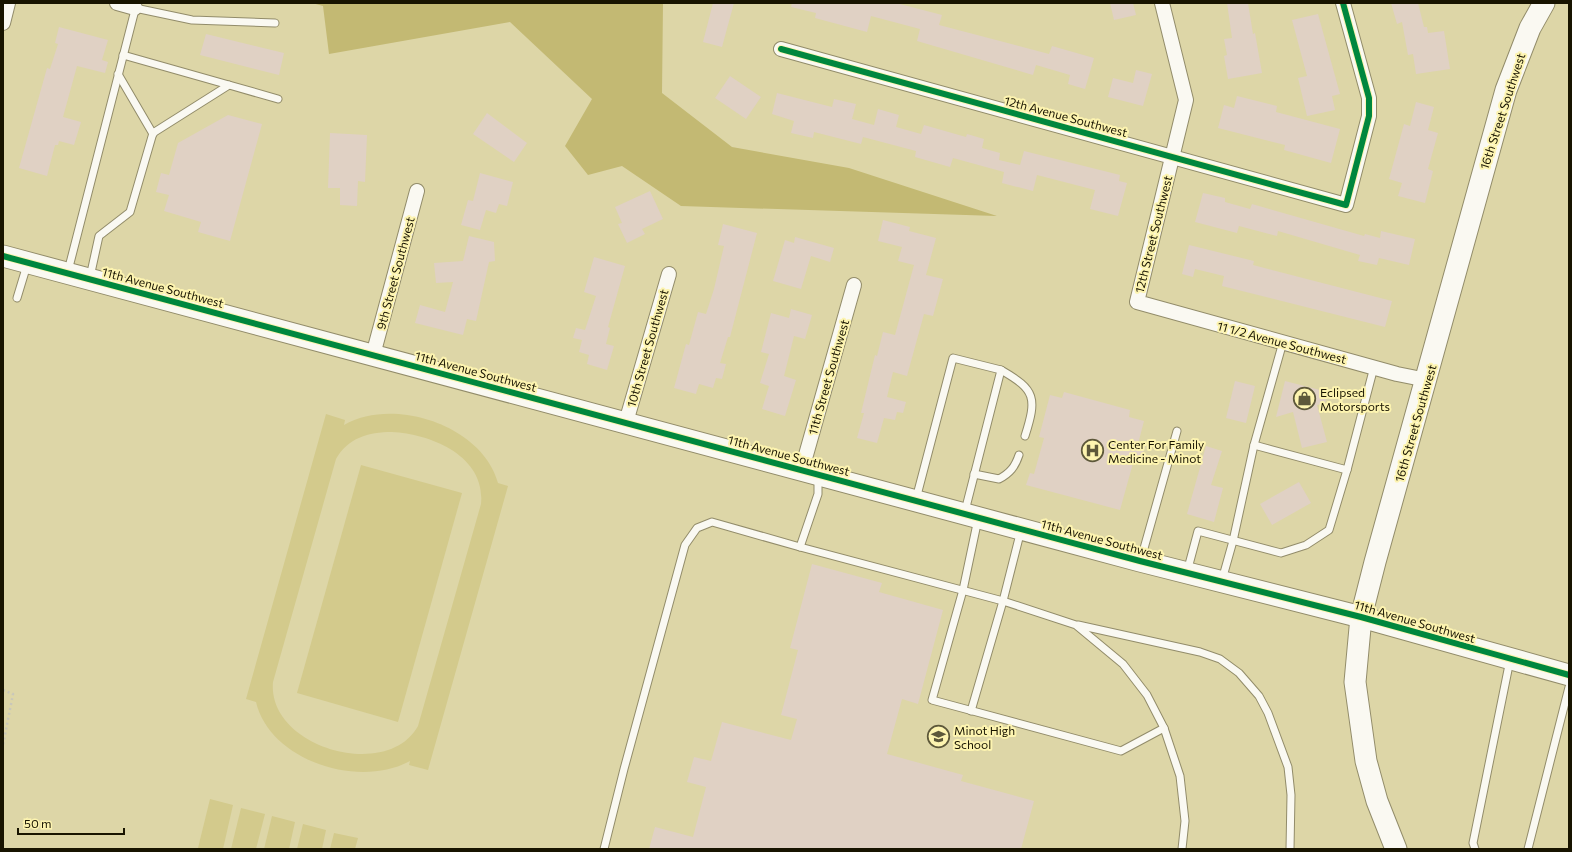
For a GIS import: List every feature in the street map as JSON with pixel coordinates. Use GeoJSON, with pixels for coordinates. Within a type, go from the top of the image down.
{"type":"FeatureCollection","features":[{"type":"Feature","properties":{"kind":"street"},"geometry":{"type":"LineString","coordinates":[[3,23],[8,3]]}},
{"type":"Feature","properties":{"kind":"street"},"geometry":{"type":"LineString","coordinates":[[117,3],[136,6]]}},
{"type":"Feature","properties":{"kind":"street","name":"12th Street Southwest"},"geometry":{"type":"LineString","coordinates":[[1137,302],[1186,100],[1162,3]]}},
{"type":"Feature","properties":{"kind":"street","name":"12th Avenue Southwest"},"geometry":{"type":"LineString","coordinates":[[781,49],[1346,205],[1369,116],[1369,98],[1343,3]]}},
{"type":"Feature","properties":{"kind":"street","name":"16th Street Southwest"},"geometry":{"type":"LineString","coordinates":[[1396,849],[1377,801],[1366,761],[1355,682],[1361,617],[1506,90],[1530,28],[1544,3]]}},
{"type":"Feature","properties":{"kind":"street","name":"9th Street Southwest"},"geometry":{"type":"LineString","coordinates":[[373,355],[417,191]]}},
{"type":"Feature","properties":{"kind":"street","name":"11th Avenue Southwest"},"geometry":{"type":"LineString","coordinates":[[3,256],[1140,561],[1361,617],[1569,676]]}},
{"type":"Feature","properties":{"kind":"street","name":"10th Street Southwest"},"geometry":{"type":"LineString","coordinates":[[626,422],[669,274]]}},
{"type":"Feature","properties":{"kind":"street","name":"11th Street Southwest"},"geometry":{"type":"LineString","coordinates":[[810,472],[854,285]]}},
{"type":"Feature","properties":{"kind":"street","name":"11 1/2 Avenue Southwest"},"geometry":{"type":"LineString","coordinates":[[1137,302],[1374,367],[1427,380]]}},
{"type":"Feature","properties":{"kind":"lane"},"geometry":{"type":"LineString","coordinates":[[68,274],[136,6],[192,20],[275,23]]}},
{"type":"Feature","properties":{"kind":"lane"},"geometry":{"type":"LineString","coordinates":[[123,55],[278,99]]}},
{"type":"Feature","properties":{"kind":"lane"},"geometry":{"type":"LineString","coordinates":[[118,74],[153,134]]}},
{"type":"Feature","properties":{"kind":"lane"},"geometry":{"type":"LineString","coordinates":[[89,279],[99,236],[130,212],[153,134],[229,85]]}},
{"type":"Feature","properties":{"kind":"lane"},"geometry":{"type":"LineString","coordinates":[[18,298],[27,263]]}},
{"type":"Feature","properties":{"kind":"lane"},"geometry":{"type":"LineString","coordinates":[[1222,581],[1233,541],[1254,445],[1283,342]]}},
{"type":"Feature","properties":{"kind":"lane"},"geometry":{"type":"LineString","coordinates":[[916,501],[953,358],[1001,370],[1021,381],[1030,391],[1032,402],[1031,417],[1025,436]]}},
{"type":"Feature","properties":{"kind":"lane"},"geometry":{"type":"LineString","coordinates":[[1187,572],[1198,531],[1281,553],[1306,544],[1329,530],[1374,367]]}},
{"type":"Feature","properties":{"kind":"lane"},"geometry":{"type":"LineString","coordinates":[[1001,370],[974,474],[971,515],[975,538],[963,590],[932,700],[1121,751],[1164,728]]}},
{"type":"Feature","properties":{"kind":"lane"},"geometry":{"type":"LineString","coordinates":[[1140,561],[1177,431]]}},
{"type":"Feature","properties":{"kind":"lane"},"geometry":{"type":"LineString","coordinates":[[1254,445],[1346,470]]}},
{"type":"Feature","properties":{"kind":"lane"},"geometry":{"type":"LineString","coordinates":[[974,474],[999,479],[1008,474],[1016,464],[1019,455]]}},
{"type":"Feature","properties":{"kind":"lane"},"geometry":{"type":"LineString","coordinates":[[800,547],[818,494],[810,472]]}},
{"type":"Feature","properties":{"kind":"lane"},"geometry":{"type":"LineString","coordinates":[[604,849],[624,769],[685,545],[697,528],[712,522],[1004,601],[1076,625],[1200,652],[1220,659],[1239,673],[1259,696],[1268,713],[1288,767],[1291,795],[1290,849]]}},
{"type":"Feature","properties":{"kind":"lane"},"geometry":{"type":"LineString","coordinates":[[971,711],[1004,601],[1022,529]]}},
{"type":"Feature","properties":{"kind":"lane"},"geometry":{"type":"LineString","coordinates":[[1076,625],[1123,664],[1147,695],[1164,728],[1180,776],[1184,821],[1182,849]]}},
{"type":"Feature","properties":{"kind":"lane"},"geometry":{"type":"LineString","coordinates":[[1475,849],[1473,844],[1510,660]]}},
{"type":"Feature","properties":{"kind":"lane"},"geometry":{"type":"LineString","coordinates":[[1528,849],[1569,687]]}},
{"type":"Feature","properties":{"kind":"path"},"geometry":{"type":"LineString","coordinates":[[3,690],[13,694],[3,745]]}},
{"type":"Feature","properties":{"kind":"shaded area"},"geometry":{"type":"Polygon","coordinates":[[[312,3],[663,3],[662,93],[732,147],[849,168],[997,216],[681,206],[622,166],[588,175],[565,146],[592,99],[510,22],[329,54],[323,6],[312,3]]]}},
{"type":"Feature","properties":{"kind":"shaded area"},"geometry":{"type":"Polygon","coordinates":[[[326,414],[345,420],[344,425],[364,417],[387,414],[411,416],[434,422],[456,432],[475,446],[489,463],[498,483],[508,486],[428,770],[409,765],[410,761],[389,769],[366,772],[343,770],[319,764],[297,754],[279,740],[265,723],[256,702],[246,699],[326,414]],[[383,432],[367,435],[346,446],[336,459],[273,682],[276,705],[289,724],[308,739],[332,749],[357,754],[381,752],[403,743],[418,726],[481,504],[480,487],[475,473],[465,461],[453,451],[439,443],[423,437],[383,432]]]}},
{"type":"Feature","properties":{"kind":"shaded area"},"geometry":{"type":"Polygon","coordinates":[[[361,465],[462,493],[398,722],[297,693],[361,465]]]}},
{"type":"Feature","properties":{"kind":"shaded area"},"geometry":{"type":"Polygon","coordinates":[[[210,799],[233,805],[223,849],[198,848],[210,799]]]}},
{"type":"Feature","properties":{"kind":"shaded area"},"geometry":{"type":"Polygon","coordinates":[[[241,808],[265,814],[256,849],[231,849],[241,808]]]}},
{"type":"Feature","properties":{"kind":"shaded area"},"geometry":{"type":"Polygon","coordinates":[[[272,816],[295,822],[289,849],[264,849],[272,816]]]}},
{"type":"Feature","properties":{"kind":"shaded area"},"geometry":{"type":"Polygon","coordinates":[[[303,824],[326,830],[322,849],[297,849],[303,824]]]}},
{"type":"Feature","properties":{"kind":"shaded area"},"geometry":{"type":"Polygon","coordinates":[[[334,833],[358,838],[355,849],[330,849],[334,833]]]}},
{"type":"Feature","properties":{"kind":"building"},"geometry":{"type":"Polygon","coordinates":[[[713,3],[734,3],[722,47],[703,42],[713,3]]]}},
{"type":"Feature","properties":{"kind":"building"},"geometry":{"type":"Polygon","coordinates":[[[792,3],[896,3],[942,15],[939,25],[1049,54],[1052,46],[1094,58],[1085,89],[1068,84],[1070,75],[1036,65],[1033,75],[917,41],[920,29],[871,16],[867,32],[815,18],[816,13],[791,7],[792,3]]]}},
{"type":"Feature","properties":{"kind":"building"},"geometry":{"type":"Polygon","coordinates":[[[1110,3],[1133,3],[1136,15],[1114,20],[1110,3]]]}},
{"type":"Feature","properties":{"kind":"building"},"geometry":{"type":"Polygon","coordinates":[[[1227,3],[1248,3],[1262,73],[1228,79],[1224,56],[1227,55],[1224,39],[1232,38],[1227,3]]]}},
{"type":"Feature","properties":{"kind":"building"},"geometry":{"type":"Polygon","coordinates":[[[1391,3],[1418,3],[1424,27],[1427,27],[1428,33],[1444,31],[1450,69],[1416,74],[1413,54],[1408,55],[1402,22],[1397,24],[1391,3]]]}},
{"type":"Feature","properties":{"kind":"building"},"geometry":{"type":"Polygon","coordinates":[[[1318,14],[1340,94],[1332,96],[1335,110],[1307,116],[1298,78],[1307,76],[1292,20],[1318,14]]]}},
{"type":"Feature","properties":{"kind":"building"},"geometry":{"type":"Polygon","coordinates":[[[59,27],[108,40],[102,60],[108,62],[105,73],[77,66],[63,117],[81,122],[74,145],[59,141],[58,145],[55,145],[47,176],[19,168],[47,68],[50,69],[58,44],[55,43],[59,27]]]}},
{"type":"Feature","properties":{"kind":"building"},"geometry":{"type":"Polygon","coordinates":[[[206,34],[284,53],[279,75],[200,55],[206,34]]]}},
{"type":"Feature","properties":{"kind":"building"},"geometry":{"type":"Polygon","coordinates":[[[1136,70],[1152,74],[1143,106],[1108,97],[1113,78],[1133,83],[1136,70]]]}},
{"type":"Feature","properties":{"kind":"building"},"geometry":{"type":"Polygon","coordinates":[[[730,76],[761,97],[746,119],[715,98],[730,76]]]}},
{"type":"Feature","properties":{"kind":"building"},"geometry":{"type":"Polygon","coordinates":[[[777,93],[832,107],[834,99],[856,104],[852,119],[874,125],[878,109],[899,115],[896,127],[921,134],[924,125],[966,137],[967,134],[984,139],[982,148],[1000,153],[999,160],[1020,165],[1024,151],[1120,175],[1119,181],[1127,183],[1118,216],[1090,209],[1095,190],[1037,175],[1033,191],[1002,183],[1004,172],[953,158],[950,167],[915,157],[916,151],[863,137],[861,144],[814,132],[813,138],[791,133],[794,121],[772,114],[777,93]]]}},
{"type":"Feature","properties":{"kind":"building"},"geometry":{"type":"Polygon","coordinates":[[[1237,96],[1277,106],[1276,112],[1340,129],[1331,163],[1284,150],[1285,145],[1218,128],[1224,105],[1234,108],[1237,96]]]}},
{"type":"Feature","properties":{"kind":"building"},"geometry":{"type":"Polygon","coordinates":[[[1416,102],[1434,107],[1428,130],[1438,133],[1428,169],[1433,171],[1425,203],[1398,196],[1402,183],[1389,179],[1404,124],[1410,126],[1416,102]]]}},
{"type":"Feature","properties":{"kind":"building"},"geometry":{"type":"Polygon","coordinates":[[[487,113],[527,143],[514,162],[473,134],[487,113]]]}},
{"type":"Feature","properties":{"kind":"building"},"geometry":{"type":"Polygon","coordinates":[[[228,115],[262,124],[230,241],[198,232],[201,222],[164,211],[169,195],[156,192],[161,173],[169,175],[178,143],[228,115]]]}},
{"type":"Feature","properties":{"kind":"building"},"geometry":{"type":"Polygon","coordinates":[[[330,133],[367,135],[365,182],[358,181],[357,206],[340,205],[340,188],[328,188],[330,133]]]}},
{"type":"Feature","properties":{"kind":"building"},"geometry":{"type":"Polygon","coordinates":[[[480,173],[513,182],[507,206],[499,204],[496,213],[486,210],[480,230],[461,225],[468,200],[473,201],[480,173]]]}},
{"type":"Feature","properties":{"kind":"building"},"geometry":{"type":"Polygon","coordinates":[[[650,191],[663,219],[642,229],[645,234],[627,243],[618,224],[622,223],[615,207],[650,191]]]}},
{"type":"Feature","properties":{"kind":"building"},"geometry":{"type":"Polygon","coordinates":[[[1203,193],[1225,198],[1225,202],[1250,209],[1252,204],[1364,236],[1365,234],[1380,238],[1381,231],[1415,239],[1409,265],[1379,258],[1377,265],[1358,261],[1360,255],[1278,231],[1277,236],[1239,226],[1237,233],[1195,222],[1203,193]]]}},
{"type":"Feature","properties":{"kind":"building"},"geometry":{"type":"Polygon","coordinates":[[[883,220],[910,227],[909,231],[936,238],[926,275],[943,279],[933,316],[924,314],[907,376],[893,372],[887,397],[906,402],[903,413],[897,412],[895,420],[884,418],[877,443],[857,438],[864,413],[861,413],[875,355],[877,356],[883,332],[895,335],[914,265],[898,261],[902,247],[878,241],[883,220]]]}},
{"type":"Feature","properties":{"kind":"building"},"geometry":{"type":"Polygon","coordinates":[[[723,224],[757,233],[730,337],[728,337],[720,363],[726,364],[722,379],[716,378],[713,388],[699,384],[696,394],[674,388],[686,344],[689,345],[698,312],[706,314],[714,289],[724,246],[718,245],[723,224]]]}},
{"type":"Feature","properties":{"kind":"building"},"geometry":{"type":"Polygon","coordinates":[[[469,236],[494,242],[495,261],[489,262],[476,321],[467,319],[463,335],[415,323],[420,305],[445,312],[453,282],[436,283],[434,263],[463,261],[469,236]]]}},
{"type":"Feature","properties":{"kind":"building"},"geometry":{"type":"Polygon","coordinates":[[[795,237],[834,248],[830,262],[811,256],[801,289],[773,281],[785,240],[794,243],[795,237]]]}},
{"type":"Feature","properties":{"kind":"building"},"geometry":{"type":"Polygon","coordinates":[[[1189,245],[1254,261],[1253,265],[1392,301],[1385,327],[1222,286],[1224,276],[1195,269],[1193,277],[1182,274],[1189,245]]]}},
{"type":"Feature","properties":{"kind":"building"},"geometry":{"type":"Polygon","coordinates":[[[594,257],[625,266],[608,327],[610,328],[606,344],[614,346],[607,370],[587,364],[589,355],[579,352],[582,340],[573,338],[576,328],[585,330],[596,296],[584,292],[594,257]]]}},
{"type":"Feature","properties":{"kind":"building"},"geometry":{"type":"Polygon","coordinates":[[[791,309],[812,315],[805,339],[794,336],[784,376],[796,380],[785,416],[762,409],[769,386],[760,383],[769,354],[761,352],[771,313],[789,318],[791,309]]]}},
{"type":"Feature","properties":{"kind":"building"},"geometry":{"type":"Polygon","coordinates":[[[1235,381],[1255,386],[1246,423],[1226,418],[1235,381]]]}},
{"type":"Feature","properties":{"kind":"building"},"geometry":{"type":"Polygon","coordinates":[[[1285,381],[1328,392],[1325,403],[1317,405],[1327,442],[1302,448],[1293,412],[1276,417],[1285,381]]]}},
{"type":"Feature","properties":{"kind":"building","name":"Center For Family Medicine - Minot"},"geometry":{"type":"Polygon","coordinates":[[[1064,392],[1130,410],[1129,417],[1144,421],[1138,444],[1145,446],[1142,457],[1135,456],[1120,510],[1026,485],[1030,473],[1034,474],[1044,438],[1039,437],[1050,395],[1062,398],[1064,392]]]}},
{"type":"Feature","properties":{"kind":"building"},"geometry":{"type":"Polygon","coordinates":[[[1206,446],[1222,451],[1211,485],[1223,488],[1214,522],[1187,514],[1206,446]]]}},
{"type":"Feature","properties":{"kind":"building"},"geometry":{"type":"Polygon","coordinates":[[[1299,482],[1311,503],[1272,525],[1260,504],[1299,482]]]}},
{"type":"Feature","properties":{"kind":"building"},"geometry":{"type":"Polygon","coordinates":[[[812,564],[882,583],[879,592],[943,610],[918,704],[902,699],[887,754],[963,775],[961,781],[1034,801],[1021,849],[649,849],[655,827],[693,837],[706,787],[687,782],[694,757],[711,761],[722,722],[791,740],[797,719],[781,715],[798,650],[790,648],[812,564]]]}},
{"type":"Feature","properties":{"kind":"cycle path"},"geometry":{"type":"LineString","coordinates":[[781,49],[1346,205],[1369,116],[1369,98],[1343,3]]}},
{"type":"Feature","properties":{"kind":"cycle path"},"geometry":{"type":"LineString","coordinates":[[3,256],[1140,561],[1361,617],[1569,675]]}},
{"type":"Feature","properties":{"kind":"place","name":"Eclipsed Motorsports"},"geometry":{"type":"Point","coordinates":[1305,399]}},
{"type":"Feature","properties":{"kind":"place","name":"Center For Family Medicine - Minot"},"geometry":{"type":"Point","coordinates":[1092,451]}},
{"type":"Feature","properties":{"kind":"place","name":"Minot High School"},"geometry":{"type":"Point","coordinates":[938,737]}}]}
